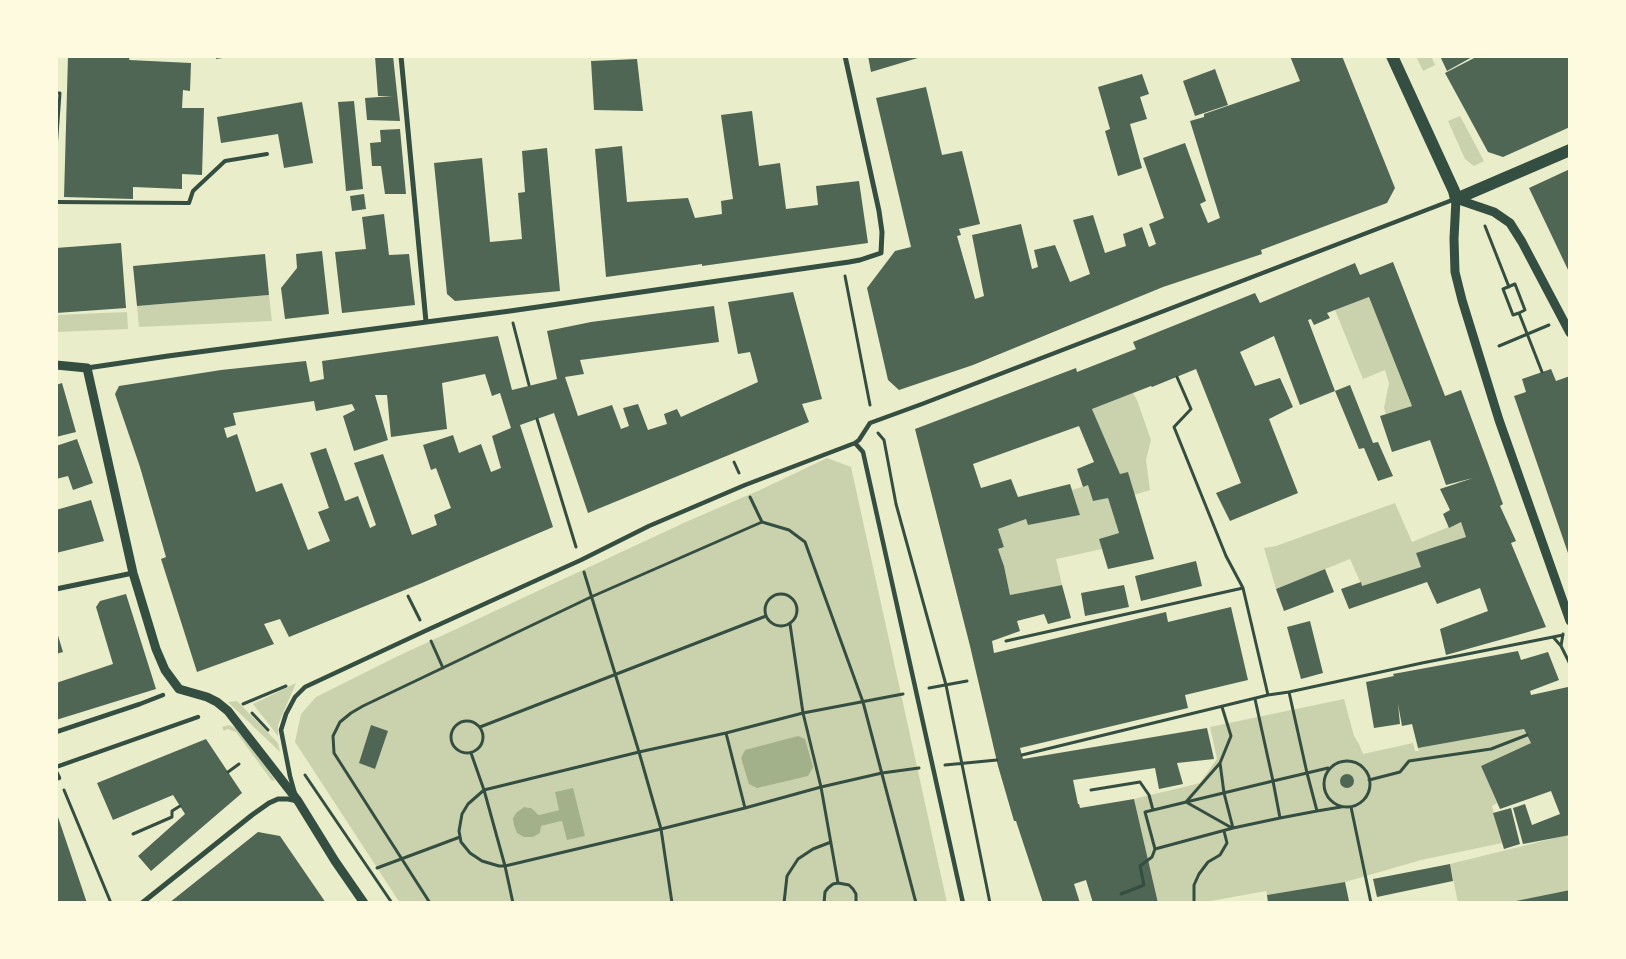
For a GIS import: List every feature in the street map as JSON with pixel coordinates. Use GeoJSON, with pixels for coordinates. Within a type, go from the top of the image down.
{"type":"FeatureCollection","features":[{"type":"Feature","properties":{"kind":"main road"},"geometry":{"type":"LineString","coordinates":[[1392,56],[1456,198],[1570,150]]}},
{"type":"Feature","properties":{"kind":"street"},"geometry":{"type":"LineString","coordinates":[[401,56],[426,322]]}},
{"type":"Feature","properties":{"kind":"street"},"geometry":{"type":"LineString","coordinates":[[56,365],[87,368],[178,354],[510,311],[860,260],[880,253],[882,232],[879,211],[845,56]]}},
{"type":"Feature","properties":{"kind":"street"},"geometry":{"type":"LineString","coordinates":[[298,801],[284,747],[282,730],[286,714],[295,697],[305,687],[580,560],[649,526],[745,485],[855,443],[859,440],[870,422],[922,404],[1456,198],[1494,212],[1510,223],[1570,333]]}},
{"type":"Feature","properties":{"kind":"street"},"geometry":{"type":"LineString","coordinates":[[1456,198],[1455,272],[1462,300],[1499,420],[1570,622]]}},
{"type":"Feature","properties":{"kind":"street"},"geometry":{"type":"LineString","coordinates":[[87,368],[133,573],[156,649],[165,670],[179,689],[207,697],[228,711],[298,801],[335,861],[364,903]]}},
{"type":"Feature","properties":{"kind":"street"},"geometry":{"type":"LineString","coordinates":[[855,443],[863,452],[963,903]]}},
{"type":"Feature","properties":{"kind":"street"},"geometry":{"type":"LineString","coordinates":[[56,589],[133,573]]}},
{"type":"Feature","properties":{"kind":"street"},"geometry":{"type":"LineString","coordinates":[[56,732],[162,695]]}},
{"type":"Feature","properties":{"kind":"street"},"geometry":{"type":"LineString","coordinates":[[56,767],[198,718]]}},
{"type":"Feature","properties":{"kind":"street"},"geometry":{"type":"LineString","coordinates":[[56,772],[58,778]]}},
{"type":"Feature","properties":{"kind":"street"},"geometry":{"type":"LineString","coordinates":[[142,903],[269,803],[278,799],[298,801]]}},
{"type":"Feature","properties":{"kind":"lane"},"geometry":{"type":"LineString","coordinates":[[56,202],[189,202],[193,191],[224,161],[267,154]]}},
{"type":"Feature","properties":{"kind":"path"},"geometry":{"type":"LineString","coordinates":[[56,93],[60,93],[56,149]]}},
{"type":"Feature","properties":{"kind":"path"},"geometry":{"type":"LineString","coordinates":[[1485,226],[1509,287]]}},
{"type":"Feature","properties":{"kind":"path"},"geometry":{"type":"LineString","coordinates":[[844,273],[870,406]]}},
{"type":"Feature","properties":{"kind":"path"},"geometry":{"type":"LineString","coordinates":[[1515,284],[1525,310],[1518,313],[1513,315],[1503,289],[1515,284]]}},
{"type":"Feature","properties":{"kind":"path"},"geometry":{"type":"LineString","coordinates":[[510,311],[529,385]]}},
{"type":"Feature","properties":{"kind":"path"},"geometry":{"type":"LineString","coordinates":[[1518,313],[1542,372]]}},
{"type":"Feature","properties":{"kind":"path"},"geometry":{"type":"LineString","coordinates":[[1499,346],[1551,324]]}},
{"type":"Feature","properties":{"kind":"path"},"geometry":{"type":"LineString","coordinates":[[1177,376],[1191,409],[1174,426],[1226,556],[1243,588],[1268,695]]}},
{"type":"Feature","properties":{"kind":"path"},"geometry":{"type":"LineString","coordinates":[[537,419],[661,829],[672,903]]}},
{"type":"Feature","properties":{"kind":"path"},"geometry":{"type":"LineString","coordinates":[[870,422],[884,440],[896,504],[946,685],[990,903]]}},
{"type":"Feature","properties":{"kind":"path"},"geometry":{"type":"LineString","coordinates":[[430,903],[334,753],[334,736],[340,722],[350,713],[363,706],[591,598],[762,522],[788,530],[805,542],[863,702],[916,903]]}},
{"type":"Feature","properties":{"kind":"path"},"geometry":{"type":"LineString","coordinates":[[1006,641],[1243,588]]}},
{"type":"Feature","properties":{"kind":"path"},"geometry":{"type":"LineString","coordinates":[[785,594],[794,600],[797,605],[796,616],[790,624],[780,627],[770,622],[766,616],[765,608],[769,598],[785,594]]}},
{"type":"Feature","properties":{"kind":"path"},"geometry":{"type":"LineString","coordinates":[[480,727],[766,616]]}},
{"type":"Feature","properties":{"kind":"path"},"geometry":{"type":"LineString","coordinates":[[790,624],[803,713],[822,787],[838,883]]}},
{"type":"Feature","properties":{"kind":"path"},"geometry":{"type":"LineString","coordinates":[[1022,755],[1268,695],[1564,635],[1561,646]]}},
{"type":"Feature","properties":{"kind":"path"},"geometry":{"type":"LineString","coordinates":[[1553,637],[1561,646],[1570,664]]}},
{"type":"Feature","properties":{"kind":"path"},"geometry":{"type":"LineString","coordinates":[[286,685],[243,704],[284,747],[312,784],[392,903]]}},
{"type":"Feature","properties":{"kind":"path"},"geometry":{"type":"LineString","coordinates":[[1289,692],[1306,773],[1317,811]]}},
{"type":"Feature","properties":{"kind":"path"},"geometry":{"type":"LineString","coordinates":[[1255,699],[1280,818]]}},
{"type":"Feature","properties":{"kind":"path"},"geometry":{"type":"LineString","coordinates":[[863,702],[803,713],[484,790],[468,804],[462,814],[460,823],[461,842],[470,853],[482,861],[505,866],[882,773]]}},
{"type":"Feature","properties":{"kind":"path"},"geometry":{"type":"LineString","coordinates":[[1186,802],[1220,763],[1231,736],[1222,707]]}},
{"type":"Feature","properties":{"kind":"path"},"geometry":{"type":"LineString","coordinates":[[466,720],[471,721],[484,732],[483,743],[476,751],[471,753],[461,752],[453,745],[451,735],[452,730],[460,722],[466,720]]}},
{"type":"Feature","properties":{"kind":"path"},"geometry":{"type":"LineString","coordinates":[[726,733],[745,808]]}},
{"type":"Feature","properties":{"kind":"path"},"geometry":{"type":"LineString","coordinates":[[1369,780],[1400,772],[1409,761],[1491,749],[1527,735]]}},
{"type":"Feature","properties":{"kind":"path"},"geometry":{"type":"LineString","coordinates":[[471,753],[484,790],[513,903]]}},
{"type":"Feature","properties":{"kind":"path"},"geometry":{"type":"LineString","coordinates":[[961,764],[997,760]]}},
{"type":"Feature","properties":{"kind":"path"},"geometry":{"type":"LineString","coordinates":[[1121,894],[1144,885],[1140,866],[1152,857],[1155,849],[1145,812],[1328,768],[1337,762],[1349,760],[1360,764],[1368,774],[1370,786],[1366,797],[1351,807],[1317,811],[1233,828],[1155,849]]}},
{"type":"Feature","properties":{"kind":"path"},"geometry":{"type":"LineString","coordinates":[[1220,763],[1224,793],[1233,828]]}},
{"type":"Feature","properties":{"kind":"path"},"geometry":{"type":"LineString","coordinates":[[228,772],[239,764]]}},
{"type":"Feature","properties":{"kind":"path"},"geometry":{"type":"LineString","coordinates":[[1328,768],[1323,781],[1326,793],[1333,802],[1342,807]]}},
{"type":"Feature","properties":{"kind":"path"},"geometry":{"type":"LineString","coordinates":[[58,778],[111,903]]}},
{"type":"Feature","properties":{"kind":"path"},"geometry":{"type":"LineString","coordinates":[[1090,790],[1140,782],[1149,796],[1153,810]]}},
{"type":"Feature","properties":{"kind":"path"},"geometry":{"type":"LineString","coordinates":[[1186,802],[1233,828]]}},
{"type":"Feature","properties":{"kind":"path"},"geometry":{"type":"LineString","coordinates":[[133,834],[172,817],[172,811],[180,806]]}},
{"type":"Feature","properties":{"kind":"path"},"geometry":{"type":"LineString","coordinates":[[1351,807],[1371,903]]}},
{"type":"Feature","properties":{"kind":"path"},"geometry":{"type":"LineString","coordinates":[[1194,903],[1194,885],[1199,874],[1208,862],[1220,855],[1227,843],[1224,831]]}},
{"type":"Feature","properties":{"kind":"path"},"geometry":{"type":"LineString","coordinates":[[377,868],[460,837]]}},
{"type":"Feature","properties":{"kind":"path"},"geometry":{"type":"LineString","coordinates":[[784,903],[787,876],[798,859],[813,849],[831,842]]}},
{"type":"Feature","properties":{"kind":"path"},"geometry":{"type":"LineString","coordinates":[[824,903],[825,892],[833,884],[838,883],[849,885],[853,889],[856,894],[856,903]]}},
{"type":"Feature","properties":{"kind":"shaded area"},"geometry":{"type":"Polygon","coordinates":[[[1416,56],[1431,56],[1435,65],[1423,71],[1416,56]]]}},
{"type":"Feature","properties":{"kind":"shaded area"},"geometry":{"type":"Polygon","coordinates":[[[1460,116],[1484,161],[1474,166],[1465,159],[1448,121],[1460,116]]]}},
{"type":"Feature","properties":{"kind":"shaded area"},"geometry":{"type":"Polygon","coordinates":[[[269,295],[272,321],[139,327],[137,306],[269,295]]]}},
{"type":"Feature","properties":{"kind":"shaded area"},"geometry":{"type":"Polygon","coordinates":[[[1369,297],[1412,406],[1386,414],[1384,408],[1389,383],[1385,370],[1363,379],[1335,310],[1369,297]]]}},
{"type":"Feature","properties":{"kind":"shaded area"},"geometry":{"type":"Polygon","coordinates":[[[127,312],[128,329],[56,332],[56,315],[127,312]]]}},
{"type":"Feature","properties":{"kind":"shaded area"},"geometry":{"type":"Polygon","coordinates":[[[1133,393],[1151,440],[1146,460],[1150,490],[1134,495],[1128,472],[1120,474],[1092,409],[1133,393]]]}},
{"type":"Feature","properties":{"kind":"shaded area"},"geometry":{"type":"Polygon","coordinates":[[[827,458],[851,467],[947,903],[400,903],[295,742],[301,714],[316,697],[394,658],[688,521],[827,458]],[[524,807],[517,812],[541,826],[562,821],[559,810],[539,815],[531,808],[524,807]]]}},
{"type":"Feature","properties":{"kind":"shaded area"},"geometry":{"type":"Polygon","coordinates":[[[1088,485],[1108,498],[1119,533],[1099,539],[1102,549],[1056,559],[1062,585],[1010,595],[1004,566],[998,549],[1004,547],[998,529],[1026,519],[1028,525],[1080,515],[1072,490],[1088,485]]]}},
{"type":"Feature","properties":{"kind":"shaded area"},"geometry":{"type":"Polygon","coordinates":[[[1395,503],[1412,542],[1461,522],[1466,537],[1416,553],[1421,567],[1362,586],[1350,559],[1276,589],[1264,548],[1276,546],[1395,503]]]}},
{"type":"Feature","properties":{"kind":"shaded area"},"geometry":{"type":"Polygon","coordinates":[[[296,683],[278,725],[278,736],[253,704],[296,683]]]}},
{"type":"Feature","properties":{"kind":"shaded area"},"geometry":{"type":"Polygon","coordinates":[[[1344,699],[1354,736],[1363,754],[1413,743],[1415,751],[1419,751],[1418,748],[1524,729],[1531,743],[1481,766],[1497,803],[1492,806],[1502,843],[1421,860],[1345,882],[1267,895],[1266,891],[1200,903],[1158,903],[1134,799],[1200,783],[1217,759],[1210,727],[1344,699]]]}},
{"type":"Feature","properties":{"kind":"shaded area"},"geometry":{"type":"Polygon","coordinates":[[[237,701],[278,743],[280,752],[228,702],[237,701]]]}},
{"type":"Feature","properties":{"kind":"shaded area"},"geometry":{"type":"Polygon","coordinates":[[[229,725],[238,729],[275,780],[272,781],[236,732],[227,729],[224,731],[222,727],[229,725]]]}},
{"type":"Feature","properties":{"kind":"shaded area"},"geometry":{"type":"Polygon","coordinates":[[[798,736],[805,739],[813,767],[808,776],[757,788],[749,784],[741,758],[745,750],[798,736]]]}},
{"type":"Feature","properties":{"kind":"shaded area"},"geometry":{"type":"Polygon","coordinates":[[[573,788],[585,836],[567,840],[562,821],[541,826],[540,833],[533,837],[524,837],[517,833],[513,818],[517,812],[524,807],[531,808],[539,815],[559,810],[555,792],[573,788]]]}},
{"type":"Feature","properties":{"kind":"shaded area"},"geometry":{"type":"Polygon","coordinates":[[[1567,835],[1570,848],[1570,890],[1507,903],[1458,903],[1450,864],[1567,835]]]}},
{"type":"Feature","properties":{"kind":"building"},"geometry":{"type":"Polygon","coordinates":[[[68,56],[130,56],[129,60],[191,63],[190,91],[183,90],[182,108],[204,108],[202,175],[182,174],[182,189],[133,187],[133,199],[64,197],[68,56]]]}},
{"type":"Feature","properties":{"kind":"building"},"geometry":{"type":"Polygon","coordinates":[[[216,56],[229,56],[229,57],[216,59],[216,56]]]}},
{"type":"Feature","properties":{"kind":"building"},"geometry":{"type":"Polygon","coordinates":[[[375,56],[393,56],[400,121],[367,120],[365,98],[393,96],[378,96],[375,56]]]}},
{"type":"Feature","properties":{"kind":"building"},"geometry":{"type":"Polygon","coordinates":[[[868,56],[921,56],[921,57],[871,72],[868,56]]]}},
{"type":"Feature","properties":{"kind":"building"},"geometry":{"type":"Polygon","coordinates":[[[1290,56],[1342,56],[1395,188],[1387,203],[1261,250],[1262,254],[1163,287],[973,365],[899,390],[888,380],[867,288],[895,251],[911,247],[876,98],[926,87],[942,155],[962,151],[980,224],[959,229],[961,235],[957,236],[975,299],[984,296],[972,235],[1021,224],[1032,269],[1038,267],[1034,250],[1055,245],[1070,282],[1090,274],[1073,220],[1093,215],[1105,253],[1126,246],[1123,234],[1142,227],[1149,247],[1156,244],[1149,224],[1164,218],[1143,158],[1185,143],[1206,201],[1200,204],[1208,223],[1220,218],[1190,121],[1204,117],[1204,114],[1300,81],[1290,56]]]}},
{"type":"Feature","properties":{"kind":"building"},"geometry":{"type":"Polygon","coordinates":[[[1440,56],[1474,56],[1447,71],[1440,56]]]}},
{"type":"Feature","properties":{"kind":"building"},"geometry":{"type":"Polygon","coordinates":[[[1478,56],[1570,56],[1570,127],[1503,157],[1488,152],[1445,73],[1478,56]]]}},
{"type":"Feature","properties":{"kind":"building"},"geometry":{"type":"Polygon","coordinates":[[[637,59],[643,111],[594,110],[591,61],[637,59]]]}},
{"type":"Feature","properties":{"kind":"building"},"geometry":{"type":"Polygon","coordinates":[[[1215,69],[1228,105],[1195,116],[1183,81],[1215,69]]]}},
{"type":"Feature","properties":{"kind":"building"},"geometry":{"type":"Polygon","coordinates":[[[1142,74],[1149,94],[1140,97],[1147,119],[1130,124],[1142,168],[1118,176],[1105,131],[1110,129],[1098,87],[1142,74]]]}},
{"type":"Feature","properties":{"kind":"building"},"geometry":{"type":"Polygon","coordinates":[[[354,101],[363,189],[346,191],[338,102],[354,101]]]}},
{"type":"Feature","properties":{"kind":"building"},"geometry":{"type":"Polygon","coordinates":[[[302,102],[313,163],[284,168],[278,134],[221,143],[217,117],[302,102]]]}},
{"type":"Feature","properties":{"kind":"building"},"geometry":{"type":"Polygon","coordinates":[[[752,111],[759,166],[780,163],[786,209],[818,205],[816,186],[859,181],[868,243],[606,277],[595,149],[622,146],[627,202],[688,198],[695,218],[722,214],[721,201],[733,199],[721,115],[752,111]]]}},
{"type":"Feature","properties":{"kind":"building"},"geometry":{"type":"Polygon","coordinates":[[[400,129],[406,194],[385,194],[381,166],[372,166],[370,143],[381,142],[380,130],[400,129]]]}},
{"type":"Feature","properties":{"kind":"building"},"geometry":{"type":"Polygon","coordinates":[[[547,148],[560,291],[455,301],[447,294],[434,163],[482,158],[490,242],[522,239],[518,193],[525,192],[522,151],[547,148]]]}},
{"type":"Feature","properties":{"kind":"building"},"geometry":{"type":"Polygon","coordinates":[[[1570,169],[1570,274],[1529,188],[1570,169]]]}},
{"type":"Feature","properties":{"kind":"building"},"geometry":{"type":"Polygon","coordinates":[[[364,194],[366,209],[352,211],[350,196],[364,194]]]}},
{"type":"Feature","properties":{"kind":"building"},"geometry":{"type":"Polygon","coordinates":[[[384,214],[389,255],[409,254],[415,305],[342,313],[335,252],[366,249],[362,217],[384,214]]]}},
{"type":"Feature","properties":{"kind":"building"},"geometry":{"type":"Polygon","coordinates":[[[121,243],[126,308],[56,313],[56,248],[121,243]]]}},
{"type":"Feature","properties":{"kind":"building"},"geometry":{"type":"Polygon","coordinates":[[[322,251],[329,314],[285,319],[281,288],[297,268],[296,254],[322,251]]]}},
{"type":"Feature","properties":{"kind":"building"},"geometry":{"type":"Polygon","coordinates":[[[265,254],[269,295],[137,306],[133,266],[265,254]]]}},
{"type":"Feature","properties":{"kind":"building"},"geometry":{"type":"Polygon","coordinates":[[[1393,262],[1445,396],[1461,390],[1503,504],[1500,506],[1516,541],[1511,543],[1546,627],[1446,655],[1440,629],[1488,611],[1480,588],[1437,604],[1427,582],[1349,609],[1341,589],[1361,582],[1362,586],[1421,567],[1416,553],[1466,537],[1461,522],[1449,528],[1443,514],[1450,510],[1440,489],[1473,478],[1446,485],[1430,440],[1392,452],[1380,416],[1412,406],[1369,297],[1327,313],[1330,318],[1314,325],[1311,319],[1308,320],[1335,391],[1300,405],[1274,336],[1240,352],[1255,386],[1280,378],[1293,407],[1269,419],[1298,493],[1230,521],[1216,493],[1241,483],[1196,369],[1092,409],[1120,474],[1128,472],[1154,559],[1108,569],[1099,539],[1119,533],[1108,498],[1093,501],[1088,485],[1083,487],[1077,469],[1094,462],[1079,426],[973,464],[981,488],[1011,479],[1018,497],[1070,484],[1080,515],[1028,525],[1026,519],[998,529],[1004,547],[998,549],[1004,566],[1010,595],[1062,585],[1071,618],[1048,624],[1044,614],[1017,621],[1020,631],[992,641],[994,653],[1166,612],[1168,622],[1231,607],[1248,680],[1185,695],[1188,708],[1020,748],[1023,759],[1207,728],[1214,759],[1177,763],[1183,784],[1159,789],[1155,768],[1073,780],[1080,808],[1134,799],[1158,903],[1093,903],[1086,880],[1074,884],[1080,903],[1043,903],[1016,821],[1014,821],[998,766],[970,646],[915,429],[1076,368],[1077,372],[1136,349],[1133,342],[1255,293],[1260,303],[1355,263],[1360,275],[1393,262]]]}},
{"type":"Feature","properties":{"kind":"building"},"geometry":{"type":"Polygon","coordinates":[[[793,292],[822,399],[802,404],[809,422],[588,513],[554,413],[520,425],[553,527],[289,637],[280,619],[264,624],[274,644],[197,672],[161,559],[166,557],[140,467],[115,394],[119,386],[221,370],[306,361],[310,382],[324,379],[322,361],[498,336],[512,390],[557,379],[547,331],[591,322],[714,306],[719,342],[580,360],[584,374],[565,377],[578,416],[612,405],[621,429],[629,426],[623,408],[638,404],[648,430],[667,424],[664,414],[677,409],[681,417],[758,382],[750,352],[738,354],[728,302],[793,292]],[[485,374],[442,383],[447,429],[391,437],[387,395],[375,395],[388,440],[354,451],[343,416],[355,410],[352,404],[316,411],[314,401],[233,413],[236,425],[224,428],[227,438],[237,434],[256,492],[282,483],[308,550],[330,541],[318,512],[329,508],[310,453],[326,448],[345,501],[358,496],[370,528],[376,525],[354,463],[383,454],[412,535],[437,525],[434,515],[451,508],[436,468],[431,470],[423,445],[453,435],[459,453],[481,444],[491,472],[501,468],[492,436],[511,428],[500,393],[492,396],[485,374]]]}},
{"type":"Feature","properties":{"kind":"building"},"geometry":{"type":"Polygon","coordinates":[[[1551,369],[1556,381],[1570,376],[1569,556],[1514,396],[1526,392],[1522,379],[1551,369]]]}},
{"type":"Feature","properties":{"kind":"building"},"geometry":{"type":"Polygon","coordinates":[[[62,383],[76,432],[56,437],[56,385],[62,383]]]}},
{"type":"Feature","properties":{"kind":"building"},"geometry":{"type":"Polygon","coordinates":[[[1350,385],[1373,443],[1378,442],[1393,476],[1378,481],[1364,448],[1359,449],[1335,391],[1350,385]]]}},
{"type":"Feature","properties":{"kind":"building"},"geometry":{"type":"Polygon","coordinates":[[[77,439],[93,483],[73,490],[68,476],[56,479],[56,446],[77,439]]]}},
{"type":"Feature","properties":{"kind":"building"},"geometry":{"type":"Polygon","coordinates":[[[91,500],[104,541],[56,553],[56,510],[91,500]]]}},
{"type":"Feature","properties":{"kind":"building"},"geometry":{"type":"Polygon","coordinates":[[[1196,561],[1202,586],[1141,601],[1135,576],[1196,561]]]}},
{"type":"Feature","properties":{"kind":"building"},"geometry":{"type":"Polygon","coordinates":[[[1325,569],[1334,592],[1284,611],[1276,589],[1325,569]]]}},
{"type":"Feature","properties":{"kind":"building"},"geometry":{"type":"Polygon","coordinates":[[[1124,585],[1129,607],[1085,616],[1081,593],[1124,585]]]}},
{"type":"Feature","properties":{"kind":"building"},"geometry":{"type":"Polygon","coordinates":[[[126,594],[156,689],[56,720],[56,683],[113,664],[96,607],[100,601],[126,594]]]}},
{"type":"Feature","properties":{"kind":"building"},"geometry":{"type":"Polygon","coordinates":[[[1310,621],[1323,673],[1301,679],[1287,627],[1310,621]]]}},
{"type":"Feature","properties":{"kind":"building"},"geometry":{"type":"Polygon","coordinates":[[[56,629],[63,652],[56,654],[56,629]]]}},
{"type":"Feature","properties":{"kind":"building"},"geometry":{"type":"Polygon","coordinates":[[[1518,651],[1521,660],[1548,652],[1559,680],[1530,691],[1531,695],[1568,687],[1570,691],[1570,835],[1523,844],[1513,808],[1525,804],[1532,825],[1560,814],[1551,791],[1500,809],[1481,766],[1531,743],[1524,729],[1418,748],[1412,724],[1402,726],[1398,704],[1400,724],[1374,728],[1366,682],[1394,676],[1393,674],[1518,651]]]}},
{"type":"Feature","properties":{"kind":"building"},"geometry":{"type":"Polygon","coordinates":[[[371,725],[388,731],[375,769],[359,763],[371,725]]]}},
{"type":"Feature","properties":{"kind":"building"},"geometry":{"type":"Polygon","coordinates":[[[206,739],[242,793],[151,871],[138,856],[185,814],[173,795],[113,820],[97,783],[206,739]]]}},
{"type":"Feature","properties":{"kind":"building"},"geometry":{"type":"Polygon","coordinates":[[[1344,774],[1350,774],[1354,781],[1350,788],[1344,788],[1340,784],[1340,778],[1344,774]]]}},
{"type":"Feature","properties":{"kind":"building"},"geometry":{"type":"Polygon","coordinates":[[[1511,808],[1520,844],[1504,849],[1493,813],[1511,808]]]}},
{"type":"Feature","properties":{"kind":"building"},"geometry":{"type":"Polygon","coordinates":[[[57,814],[87,903],[56,903],[57,814]]]}},
{"type":"Feature","properties":{"kind":"building"},"geometry":{"type":"Polygon","coordinates":[[[258,832],[280,836],[326,903],[169,903],[258,832]]]}},
{"type":"Feature","properties":{"kind":"building"},"geometry":{"type":"Polygon","coordinates":[[[1450,864],[1453,881],[1377,897],[1373,879],[1450,864]]]}},
{"type":"Feature","properties":{"kind":"building"},"geometry":{"type":"Polygon","coordinates":[[[1345,882],[1349,901],[1339,903],[1268,903],[1267,895],[1345,882]]]}},
{"type":"Feature","properties":{"kind":"building"},"geometry":{"type":"Polygon","coordinates":[[[1570,890],[1570,903],[1511,903],[1511,902],[1570,890]]]}}]}
